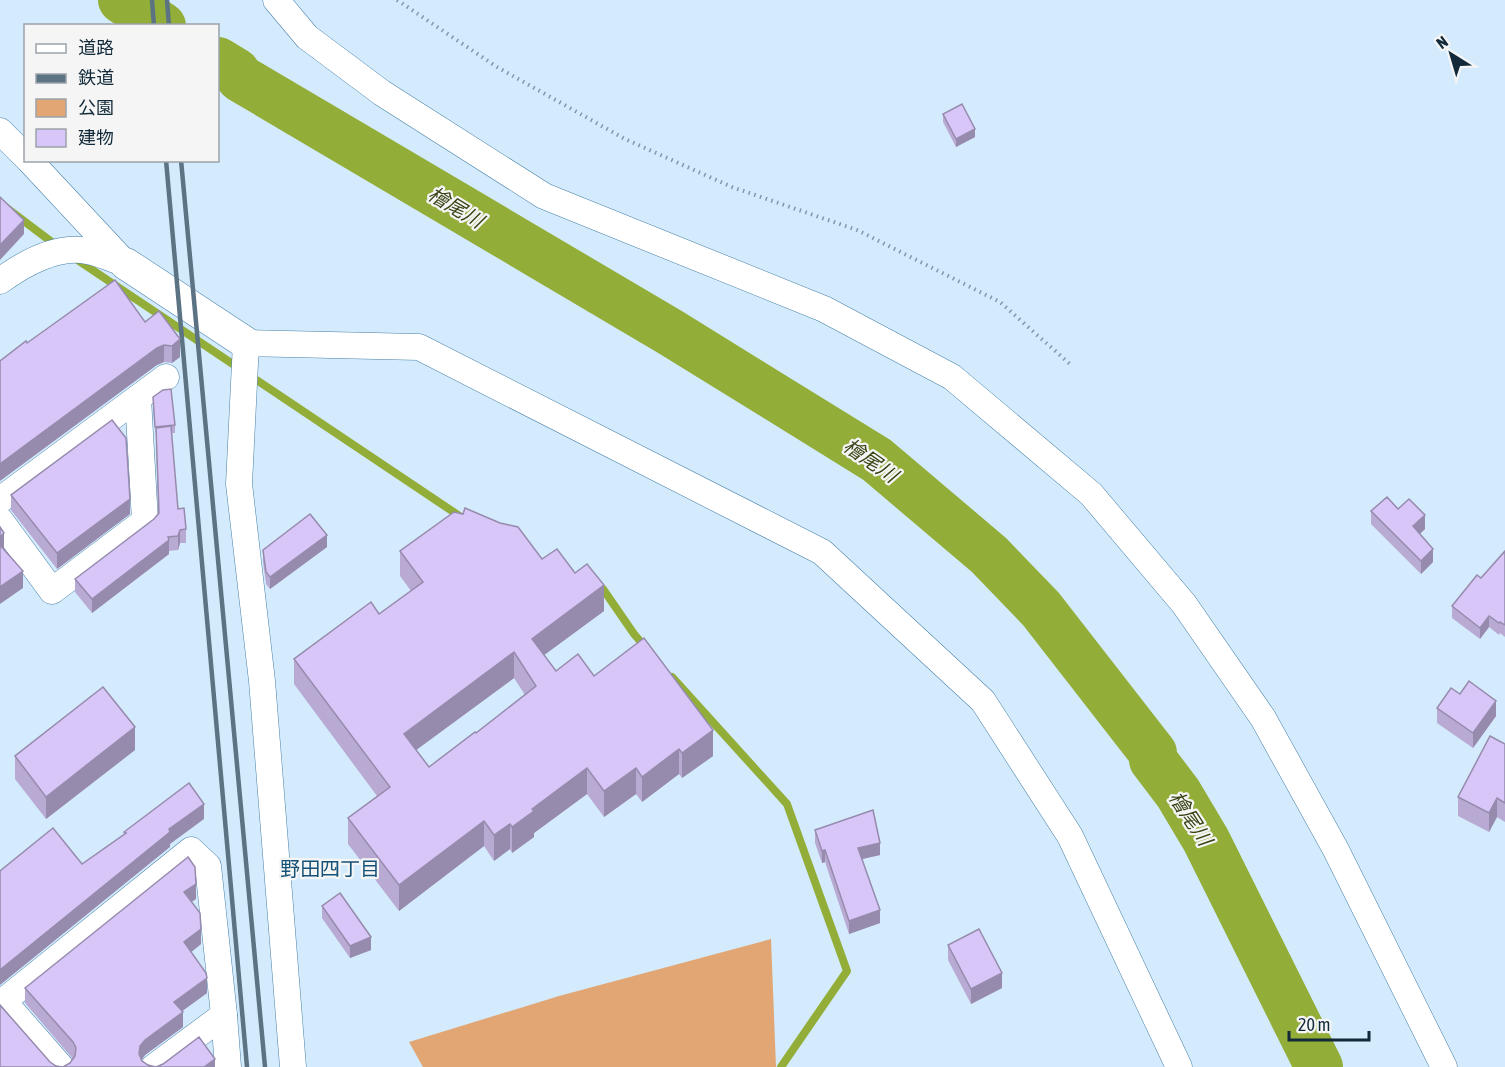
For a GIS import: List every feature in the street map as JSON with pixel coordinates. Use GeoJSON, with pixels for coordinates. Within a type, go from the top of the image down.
{"type":"FeatureCollection","features":[{"type":"Feature","properties":{"kind":"street"},"geometry":{"type":"LineString","coordinates":[[276,0],[308,37],[382,93],[544,196],[824,309],[952,377],[1091,494],[1184,603],[1263,718],[1336,850],[1443,1067]]}},
{"type":"Feature","properties":{"kind":"street"},"geometry":{"type":"LineString","coordinates":[[0,131],[24,155]]}},
{"type":"Feature","properties":{"kind":"street"},"geometry":{"type":"LineString","coordinates":[[31,162],[126,264],[246,343],[419,347],[822,552],[983,701],[1070,836],[1179,1067]]}},
{"type":"Feature","properties":{"kind":"street"},"geometry":{"type":"LineString","coordinates":[[0,281],[20,266],[52,253],[86,250],[126,264]]}},
{"type":"Feature","properties":{"kind":"street"},"geometry":{"type":"LineString","coordinates":[[246,343],[239,484],[262,681],[293,1067]]}},
{"type":"Feature","properties":{"kind":"street"},"geometry":{"type":"LineString","coordinates":[[138,398],[145,521],[52,591],[1,518],[138,398],[166,377]]}},
{"type":"Feature","properties":{"kind":"street"},"geometry":{"type":"LineString","coordinates":[[62,1067],[2,1003],[191,850],[208,866],[228,1067]]}},
{"type":"Feature","properties":{"kind":"street"},"geometry":{"type":"LineString","coordinates":[[154,1067],[224,1015]]}},
{"type":"Feature","properties":{"kind":"path"},"geometry":{"type":"LineString","coordinates":[[398,0],[497,67],[625,139],[732,187],[857,230],[1000,302],[1071,365]]}},
{"type":"Feature","properties":{"kind":"green space"},"geometry":{"type":"Polygon","coordinates":[[[771,939],[776,1067],[423,1067],[409,1042],[559,996],[771,939]]]}},
{"type":"Feature","properties":{"kind":"building"},"geometry":{"type":"Polygon","coordinates":[[[962,104],[975,129],[956,139],[943,114],[962,104]]]}},
{"type":"Feature","properties":{"kind":"building"},"geometry":{"type":"Polygon","coordinates":[[[0,197],[24,220],[0,245],[0,197]]]}},
{"type":"Feature","properties":{"kind":"building"},"geometry":{"type":"Polygon","coordinates":[[[115,280],[145,322],[159,311],[180,339],[172,346],[164,345],[157,348],[0,464],[0,361],[115,280]]]}},
{"type":"Feature","properties":{"kind":"building"},"geometry":{"type":"Polygon","coordinates":[[[171,389],[175,425],[155,427],[153,397],[163,390],[171,389]]]}},
{"type":"Feature","properties":{"kind":"building"},"geometry":{"type":"Polygon","coordinates":[[[112,420],[126,438],[130,499],[57,553],[11,495],[112,420]]]}},
{"type":"Feature","properties":{"kind":"building"},"geometry":{"type":"Polygon","coordinates":[[[171,426],[178,509],[184,508],[186,529],[180,530],[178,536],[168,537],[169,540],[92,599],[75,579],[159,513],[156,428],[171,426]]]}},
{"type":"Feature","properties":{"kind":"building"},"geometry":{"type":"Polygon","coordinates":[[[1387,497],[1398,509],[1409,499],[1425,515],[1413,526],[1433,549],[1421,561],[1371,511],[1387,497]]]}},
{"type":"Feature","properties":{"kind":"building"},"geometry":{"type":"Polygon","coordinates":[[[465,508],[500,523],[518,527],[542,559],[557,549],[575,573],[587,564],[604,585],[532,639],[556,671],[578,654],[594,676],[644,638],[713,730],[682,753],[679,749],[642,777],[636,768],[604,791],[587,768],[512,827],[510,824],[494,835],[484,821],[399,885],[348,818],[390,787],[294,659],[371,602],[379,614],[423,582],[400,551],[454,512],[463,514],[465,508]],[[514,652],[404,734],[429,767],[536,686],[514,652]]]}},
{"type":"Feature","properties":{"kind":"building"},"geometry":{"type":"Polygon","coordinates":[[[310,514],[327,535],[270,577],[266,572],[263,550],[310,514]]]}},
{"type":"Feature","properties":{"kind":"building"},"geometry":{"type":"Polygon","coordinates":[[[0,545],[23,571],[0,587],[0,545]]]}},
{"type":"Feature","properties":{"kind":"building"},"geometry":{"type":"Polygon","coordinates":[[[1505,551],[1505,625],[1489,616],[1480,628],[1452,606],[1477,575],[1481,578],[1505,551]]]}},
{"type":"Feature","properties":{"kind":"building"},"geometry":{"type":"Polygon","coordinates":[[[1469,681],[1496,701],[1473,733],[1437,708],[1451,688],[1460,694],[1469,681]]]}},
{"type":"Feature","properties":{"kind":"building"},"geometry":{"type":"Polygon","coordinates":[[[103,687],[135,727],[46,797],[15,756],[103,687]]]}},
{"type":"Feature","properties":{"kind":"building"},"geometry":{"type":"Polygon","coordinates":[[[1490,736],[1505,744],[1505,803],[1497,798],[1489,813],[1458,797],[1490,736]]]}},
{"type":"Feature","properties":{"kind":"building"},"geometry":{"type":"Polygon","coordinates":[[[189,783],[204,804],[169,829],[170,832],[0,970],[0,871],[53,828],[82,864],[126,833],[124,832],[189,783]]]}},
{"type":"Feature","properties":{"kind":"building"},"geometry":{"type":"Polygon","coordinates":[[[873,810],[880,843],[858,848],[880,910],[849,921],[825,850],[822,851],[815,830],[873,810]]]}},
{"type":"Feature","properties":{"kind":"building"},"geometry":{"type":"Polygon","coordinates":[[[188,857],[195,867],[196,884],[184,892],[200,913],[201,929],[184,942],[206,973],[207,978],[174,1002],[183,1012],[140,1046],[139,1054],[142,1061],[156,1067],[63,1067],[75,1056],[76,1048],[25,988],[188,857]]]}},
{"type":"Feature","properties":{"kind":"building"},"geometry":{"type":"Polygon","coordinates":[[[340,893],[371,937],[350,946],[322,906],[340,893]]]}},
{"type":"Feature","properties":{"kind":"building"},"geometry":{"type":"Polygon","coordinates":[[[979,929],[1002,973],[971,989],[948,945],[979,929]]]}},
{"type":"Feature","properties":{"kind":"building"},"geometry":{"type":"Polygon","coordinates":[[[0,1005],[50,1062],[63,1067],[0,1067],[0,1005]]]}},
{"type":"Feature","properties":{"kind":"building"},"geometry":{"type":"Polygon","coordinates":[[[199,1037],[215,1059],[204,1067],[156,1067],[199,1037]]]}},
{"type":"Feature","properties":{"kind":"waterway","name":"檜尾川"},"geometry":{"type":"LineString","coordinates":[[122,0],[159,24]]}},
{"type":"Feature","properties":{"kind":"waterway","name":"檜尾川"},"geometry":{"type":"LineString","coordinates":[[219,62],[236,72],[240,78],[670,332],[877,460],[989,555],[1041,609],[1153,753],[1153,760],[1178,793],[1206,840],[1319,1067]]}},
{"type":"Feature","properties":{"kind":"waterway"},"geometry":{"type":"LineString","coordinates":[[0,203],[57,246]]}},
{"type":"Feature","properties":{"kind":"waterway"},"geometry":{"type":"LineString","coordinates":[[73,257],[461,517]]}},
{"type":"Feature","properties":{"kind":"waterway"},"geometry":{"type":"LineString","coordinates":[[595,585],[603,589],[647,649]]}},
{"type":"Feature","properties":{"kind":"waterway"},"geometry":{"type":"LineString","coordinates":[[672,677],[787,804],[847,971],[781,1067]]}},
{"type":"Feature","properties":{"kind":"railway"},"geometry":{"type":"LineString","coordinates":[[152,0],[154,24]]}},
{"type":"Feature","properties":{"kind":"railway"},"geometry":{"type":"LineString","coordinates":[[167,0],[169,24]]}},
{"type":"Feature","properties":{"kind":"railway"},"geometry":{"type":"LineString","coordinates":[[166,162],[247,1067]]}},
{"type":"Feature","properties":{"kind":"railway"},"geometry":{"type":"LineString","coordinates":[[181,162],[265,1067]]}},
{"type":"Feature","properties":{"kind":"district","name":"野田四丁目"},"geometry":{"type":"Point","coordinates":[330,868]}}]}
